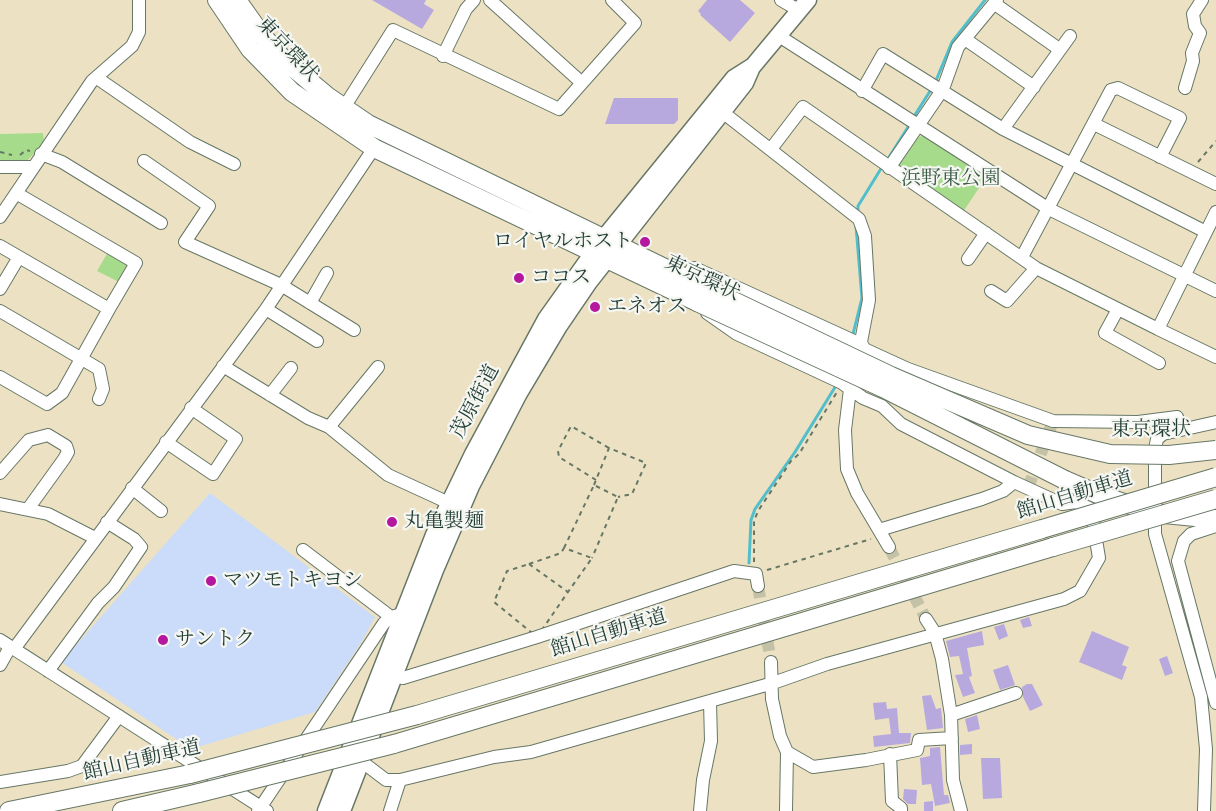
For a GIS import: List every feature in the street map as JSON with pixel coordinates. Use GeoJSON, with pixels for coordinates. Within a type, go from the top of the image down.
{"type":"FeatureCollection","features":[{"type":"Feature","properties":{"kind":"highway","name":"東京環状"},"geometry":{"type":"LineString","coordinates":[[217,0],[250,49],[292,92],[374,148],[609,249]]}},
{"type":"Feature","properties":{"kind":"highway","name":"東京環状"},"geometry":{"type":"LineString","coordinates":[[237,0],[261,34],[284,60],[343,109],[400,141],[1065,480],[1100,495],[1154,513],[1216,519]]}},
{"type":"Feature","properties":{"kind":"highway"},"geometry":{"type":"LineString","coordinates":[[609,249],[660,256],[860,347]]}},
{"type":"Feature","properties":{"kind":"highway","name":"東京環状"},"geometry":{"type":"LineString","coordinates":[[700,294],[1028,435],[1053,443],[1110,454],[1168,455],[1216,450]]}},
{"type":"Feature","properties":{"kind":"highway","name":"館山自動車道"},"geometry":{"type":"LineString","coordinates":[[9,811],[190,774],[417,715],[1216,477]]}},
{"type":"Feature","properties":{"kind":"highway"},"geometry":{"type":"LineString","coordinates":[[122,811],[394,744],[1216,499]]}},
{"type":"Feature","properties":{"kind":"main road","name":"茂原街道"},"geometry":{"type":"LineString","coordinates":[[342,811],[393,676],[471,486],[518,394],[609,249],[717,108],[745,84],[753,66],[779,36],[799,4]]}},
{"type":"Feature","properties":{"kind":"main road","name":"茂原街道"},"geometry":{"type":"LineString","coordinates":[[326,811],[397,615],[449,503],[521,361],[546,319],[609,249]]}},
{"type":"Feature","properties":{"kind":"street"},"geometry":{"type":"LineString","coordinates":[[0,217],[41,154],[97,78],[132,46],[139,32],[139,0]]}},
{"type":"Feature","properties":{"kind":"street"},"geometry":{"type":"LineString","coordinates":[[443,56],[466,9],[474,0]]}},
{"type":"Feature","properties":{"kind":"street"},"geometry":{"type":"LineString","coordinates":[[490,0],[582,83]]}},
{"type":"Feature","properties":{"kind":"street"},"geometry":{"type":"LineString","coordinates":[[343,109],[393,30],[443,56],[559,109],[635,23],[612,0]]}},
{"type":"Feature","properties":{"kind":"street"},"geometry":{"type":"LineString","coordinates":[[781,0],[799,4]]}},
{"type":"Feature","properties":{"kind":"street"},"geometry":{"type":"LineString","coordinates":[[1185,88],[1193,61],[1192,53],[1200,33],[1195,26],[1193,14],[1202,0]]}},
{"type":"Feature","properties":{"kind":"street"},"geometry":{"type":"LineString","coordinates":[[889,168],[941,92],[958,47],[996,2],[1059,49]]}},
{"type":"Feature","properties":{"kind":"street"},"geometry":{"type":"LineString","coordinates":[[779,36],[1049,209],[1216,291]]}},
{"type":"Feature","properties":{"kind":"street"},"geometry":{"type":"LineString","coordinates":[[1003,129],[1059,49],[1071,36]]}},
{"type":"Feature","properties":{"kind":"street"},"geometry":{"type":"LineString","coordinates":[[965,39],[1034,87]]}},
{"type":"Feature","properties":{"kind":"street"},"geometry":{"type":"LineString","coordinates":[[862,91],[883,54],[1003,129],[1206,232]]}},
{"type":"Feature","properties":{"kind":"street"},"geometry":{"type":"LineString","coordinates":[[97,78],[190,142],[234,164]]}},
{"type":"Feature","properties":{"kind":"street"},"geometry":{"type":"LineString","coordinates":[[1022,257],[1111,90],[1118,88],[1180,118],[1160,157]]}},
{"type":"Feature","properties":{"kind":"street"},"geometry":{"type":"LineString","coordinates":[[771,149],[803,107],[1036,268],[1216,357]]}},
{"type":"Feature","properties":{"kind":"street"},"geometry":{"type":"LineString","coordinates":[[717,108],[859,219],[863,227],[869,300],[860,347],[908,369],[1053,421],[1138,422],[1177,417]]}},
{"type":"Feature","properties":{"kind":"street"},"geometry":{"type":"LineString","coordinates":[[1094,124],[1216,184]]}},
{"type":"Feature","properties":{"kind":"street"},"geometry":{"type":"LineString","coordinates":[[0,665],[8,645],[95,538],[266,309],[374,148]]}},
{"type":"Feature","properties":{"kind":"street"},"geometry":{"type":"LineString","coordinates":[[41,154],[62,162],[161,223]]}},
{"type":"Feature","properties":{"kind":"street"},"geometry":{"type":"LineString","coordinates":[[144,161],[209,206],[185,242],[281,285],[354,330]]}},
{"type":"Feature","properties":{"kind":"street"},"geometry":{"type":"LineString","coordinates":[[0,167],[33,167]]}},
{"type":"Feature","properties":{"kind":"street"},"geometry":{"type":"LineString","coordinates":[[0,377],[47,404],[62,393],[136,263],[16,193]]}},
{"type":"Feature","properties":{"kind":"street"},"geometry":{"type":"LineString","coordinates":[[1158,329],[1216,212]]}},
{"type":"Feature","properties":{"kind":"street"},"geometry":{"type":"LineString","coordinates":[[968,259],[986,233]]}},
{"type":"Feature","properties":{"kind":"street"},"geometry":{"type":"LineString","coordinates":[[0,246],[110,309]]}},
{"type":"Feature","properties":{"kind":"street"},"geometry":{"type":"LineString","coordinates":[[0,289],[19,257]]}},
{"type":"Feature","properties":{"kind":"street"},"geometry":{"type":"LineString","coordinates":[[991,291],[1008,301],[1036,268]]}},
{"type":"Feature","properties":{"kind":"street"},"geometry":{"type":"LineString","coordinates":[[310,303],[327,273]]}},
{"type":"Feature","properties":{"kind":"street"},"geometry":{"type":"LineString","coordinates":[[361,761],[386,780],[400,780],[494,757],[531,752],[710,702],[826,664],[1064,599],[1080,591],[1089,579],[1099,551],[1091,509],[1076,502],[1062,504],[1014,482],[902,424],[882,406],[846,386],[737,334],[709,315],[700,294]]}},
{"type":"Feature","properties":{"kind":"street"},"geometry":{"type":"LineString","coordinates":[[266,309],[318,341]]}},
{"type":"Feature","properties":{"kind":"street"},"geometry":{"type":"LineString","coordinates":[[1118,309],[1105,333],[1159,363]]}},
{"type":"Feature","properties":{"kind":"street"},"geometry":{"type":"LineString","coordinates":[[0,311],[99,369],[103,389],[99,399]]}},
{"type":"Feature","properties":{"kind":"street"},"geometry":{"type":"LineString","coordinates":[[223,366],[328,427],[388,475],[449,503]]}},
{"type":"Feature","properties":{"kind":"street"},"geometry":{"type":"LineString","coordinates":[[328,427],[378,367]]}},
{"type":"Feature","properties":{"kind":"street"},"geometry":{"type":"LineString","coordinates":[[270,395],[291,368]]}},
{"type":"Feature","properties":{"kind":"street"},"geometry":{"type":"LineString","coordinates":[[846,386],[847,469],[857,493],[883,538],[1003,491],[1014,482]]}},
{"type":"Feature","properties":{"kind":"street"},"geometry":{"type":"LineString","coordinates":[[166,442],[213,474],[236,439],[191,408]]}},
{"type":"Feature","properties":{"kind":"street"},"geometry":{"type":"LineString","coordinates":[[1204,811],[1206,749],[1201,697],[1164,575],[1155,534],[1154,513],[1157,440],[1170,431],[1216,422]]}},
{"type":"Feature","properties":{"kind":"street"},"geometry":{"type":"LineString","coordinates":[[0,473],[29,440],[48,435],[66,446],[68,452],[64,459],[28,509]]}},
{"type":"Feature","properties":{"kind":"street"},"geometry":{"type":"LineString","coordinates":[[132,488],[161,511]]}},
{"type":"Feature","properties":{"kind":"street"},"geometry":{"type":"LineString","coordinates":[[0,504],[5,507],[48,514],[95,538]]}},
{"type":"Feature","properties":{"kind":"street"},"geometry":{"type":"LineString","coordinates":[[48,671],[98,603],[114,587],[141,547],[134,539],[106,522]]}},
{"type":"Feature","properties":{"kind":"street"},"geometry":{"type":"LineString","coordinates":[[1216,526],[1191,534],[1184,541],[1178,561],[1216,703]]}},
{"type":"Feature","properties":{"kind":"street"},"geometry":{"type":"LineString","coordinates":[[303,550],[397,615]]}},
{"type":"Feature","properties":{"kind":"street"},"geometry":{"type":"LineString","coordinates":[[393,676],[404,678],[537,637],[734,571],[757,580]]}},
{"type":"Feature","properties":{"kind":"street"},"geometry":{"type":"LineString","coordinates":[[8,645],[262,810],[378,632],[397,615],[421,610]]}},
{"type":"Feature","properties":{"kind":"street"},"geometry":{"type":"LineString","coordinates":[[926,619],[935,633],[951,715],[953,780],[961,811]]}},
{"type":"Feature","properties":{"kind":"street"},"geometry":{"type":"LineString","coordinates":[[771,662],[772,699],[780,736],[787,752],[786,811]]}},
{"type":"Feature","properties":{"kind":"street"},"geometry":{"type":"LineString","coordinates":[[951,715],[1016,693]]}},
{"type":"Feature","properties":{"kind":"street"},"geometry":{"type":"LineString","coordinates":[[700,811],[703,780],[711,741],[710,702]]}},
{"type":"Feature","properties":{"kind":"street"},"geometry":{"type":"LineString","coordinates":[[0,782],[68,771],[82,766],[119,716]]}},
{"type":"Feature","properties":{"kind":"street"},"geometry":{"type":"LineString","coordinates":[[787,752],[813,767],[917,750],[919,740],[952,738]]}},
{"type":"Feature","properties":{"kind":"street"},"geometry":{"type":"LineString","coordinates":[[890,754],[892,801],[901,808],[901,811]]}},
{"type":"Feature","properties":{"kind":"street"},"geometry":{"type":"LineString","coordinates":[[390,811],[400,780]]}},
{"type":"Feature","properties":{"kind":"path"},"geometry":{"type":"LineString","coordinates":[[1188,171],[1216,141]]}},
{"type":"Feature","properties":{"kind":"path"},"geometry":{"type":"LineString","coordinates":[[0,152],[15,156],[22,155],[26,150],[41,154]]}},
{"type":"Feature","properties":{"kind":"path"},"geometry":{"type":"LineString","coordinates":[[846,386],[758,511],[754,521],[757,580],[883,538]]}},
{"type":"Feature","properties":{"kind":"path"},"geometry":{"type":"LineString","coordinates":[[594,485],[618,497],[632,494],[646,463],[609,448],[571,426],[558,450],[559,457],[596,480]]}},
{"type":"Feature","properties":{"kind":"path"},"geometry":{"type":"LineString","coordinates":[[609,448],[561,553],[507,571],[494,602],[537,637],[592,558],[618,497]]}},
{"type":"Feature","properties":{"kind":"path"},"geometry":{"type":"LineString","coordinates":[[564,548],[592,558]]}},
{"type":"Feature","properties":{"kind":"path"},"geometry":{"type":"LineString","coordinates":[[529,564],[568,592]]}},
{"type":"Feature","properties":{"kind":"shaded area"},"geometry":{"type":"Polygon","coordinates":[[[210,493],[375,617],[361,643],[315,712],[191,749],[61,662],[210,493]]]}},
{"type":"Feature","properties":{"kind":"green space"},"geometry":{"type":"Polygon","coordinates":[[[43,133],[44,143],[25,163],[0,163],[0,134],[43,133]]]}},
{"type":"Feature","properties":{"kind":"green space","name":"浜野東公園"},"geometry":{"type":"Polygon","coordinates":[[[923,136],[987,176],[963,212],[895,165],[913,138],[923,136]]]}},
{"type":"Feature","properties":{"kind":"green space"},"geometry":{"type":"Polygon","coordinates":[[[108,252],[126,261],[128,269],[121,283],[97,271],[108,252]]]}},
{"type":"Feature","properties":{"kind":"building"},"geometry":{"type":"Polygon","coordinates":[[[372,0],[426,0],[424,4],[434,10],[422,29],[372,0]]]}},
{"type":"Feature","properties":{"kind":"building"},"geometry":{"type":"Polygon","coordinates":[[[707,0],[740,0],[755,13],[730,42],[700,15],[698,11],[707,0]]]}},
{"type":"Feature","properties":{"kind":"building"},"geometry":{"type":"Polygon","coordinates":[[[614,98],[678,98],[678,120],[674,124],[605,124],[614,98]]]}},
{"type":"Feature","properties":{"kind":"building"},"geometry":{"type":"Polygon","coordinates":[[[1029,617],[1032,626],[1023,628],[1020,620],[1029,617]]]}},
{"type":"Feature","properties":{"kind":"building"},"geometry":{"type":"Polygon","coordinates":[[[1004,624],[1008,636],[999,640],[994,627],[1004,624]]]}},
{"type":"Feature","properties":{"kind":"building"},"geometry":{"type":"Polygon","coordinates":[[[982,631],[984,645],[967,648],[972,676],[969,677],[975,693],[963,697],[955,675],[963,674],[959,656],[950,657],[946,641],[982,631]]]}},
{"type":"Feature","properties":{"kind":"building"},"geometry":{"type":"Polygon","coordinates":[[[1092,631],[1129,647],[1122,665],[1127,667],[1122,680],[1079,662],[1092,631]]]}},
{"type":"Feature","properties":{"kind":"building"},"geometry":{"type":"Polygon","coordinates":[[[1167,656],[1173,673],[1165,676],[1159,659],[1167,656]]]}},
{"type":"Feature","properties":{"kind":"building"},"geometry":{"type":"Polygon","coordinates":[[[1008,665],[1015,685],[1000,690],[993,670],[1008,665]]]}},
{"type":"Feature","properties":{"kind":"building"},"geometry":{"type":"Polygon","coordinates":[[[1032,684],[1043,705],[1030,711],[1023,697],[1022,687],[1032,684]]]}},
{"type":"Feature","properties":{"kind":"building"},"geometry":{"type":"Polygon","coordinates":[[[931,695],[936,709],[941,708],[943,728],[927,730],[922,696],[931,695]]]}},
{"type":"Feature","properties":{"kind":"building"},"geometry":{"type":"Polygon","coordinates":[[[886,702],[887,709],[897,708],[899,733],[911,733],[910,743],[874,747],[873,736],[891,734],[889,718],[875,720],[873,703],[886,702]]]}},
{"type":"Feature","properties":{"kind":"building"},"geometry":{"type":"Polygon","coordinates":[[[977,715],[980,729],[968,732],[965,719],[977,715]]]}},
{"type":"Feature","properties":{"kind":"building"},"geometry":{"type":"Polygon","coordinates":[[[972,744],[972,754],[960,755],[960,745],[972,744]]]}},
{"type":"Feature","properties":{"kind":"building"},"geometry":{"type":"Polygon","coordinates":[[[940,747],[944,795],[948,795],[950,803],[935,806],[931,784],[922,785],[920,758],[930,756],[930,748],[940,747]]]}},
{"type":"Feature","properties":{"kind":"building"},"geometry":{"type":"Polygon","coordinates":[[[981,758],[1000,758],[1002,798],[983,799],[981,758]]]}},
{"type":"Feature","properties":{"kind":"building"},"geometry":{"type":"Polygon","coordinates":[[[904,789],[917,790],[916,804],[908,804],[903,799],[904,789]]]}},
{"type":"Feature","properties":{"kind":"building"},"geometry":{"type":"Polygon","coordinates":[[[933,801],[933,811],[924,811],[924,802],[933,801]]]}},
{"type":"Feature","properties":{"kind":"waterway"},"geometry":{"type":"LineString","coordinates":[[935,83],[952,42],[985,0]]}},
{"type":"Feature","properties":{"kind":"waterway"},"geometry":{"type":"LineString","coordinates":[[913,118],[932,88]]}},
{"type":"Feature","properties":{"kind":"waterway"},"geometry":{"type":"LineString","coordinates":[[886,162],[910,124]]}},
{"type":"Feature","properties":{"kind":"waterway"},"geometry":{"type":"LineString","coordinates":[[858,214],[858,206],[882,167]]}},
{"type":"Feature","properties":{"kind":"waterway"},"geometry":{"type":"LineString","coordinates":[[852,338],[862,298],[856,226]]}},
{"type":"Feature","properties":{"kind":"waterway"},"geometry":{"type":"LineString","coordinates":[[749,563],[751,520],[755,509],[795,452],[837,384]]}},
{"type":"Feature","properties":{"kind":"tunnel"},"geometry":{"type":"LineString","coordinates":[[1028,488],[1053,421]]}},
{"type":"Feature","properties":{"kind":"tunnel"},"geometry":{"type":"LineString","coordinates":[[889,547],[926,619]]}},
{"type":"Feature","properties":{"kind":"tunnel"},"geometry":{"type":"LineString","coordinates":[[758,586],[771,662]]}},
{"type":"Feature","properties":{"kind":"place","name":"ロイヤルホスト"},"geometry":{"type":"Point","coordinates":[645,242]}},
{"type":"Feature","properties":{"kind":"place","name":"ココス"},"geometry":{"type":"Point","coordinates":[519,278]}},
{"type":"Feature","properties":{"kind":"place","name":"エネオス"},"geometry":{"type":"Point","coordinates":[595,307]}},
{"type":"Feature","properties":{"kind":"place","name":"丸亀製麺"},"geometry":{"type":"Point","coordinates":[392,522]}},
{"type":"Feature","properties":{"kind":"place","name":"マツモトキヨシ"},"geometry":{"type":"Point","coordinates":[211,581]}},
{"type":"Feature","properties":{"kind":"place","name":"サントク"},"geometry":{"type":"Point","coordinates":[163,640]}}]}
